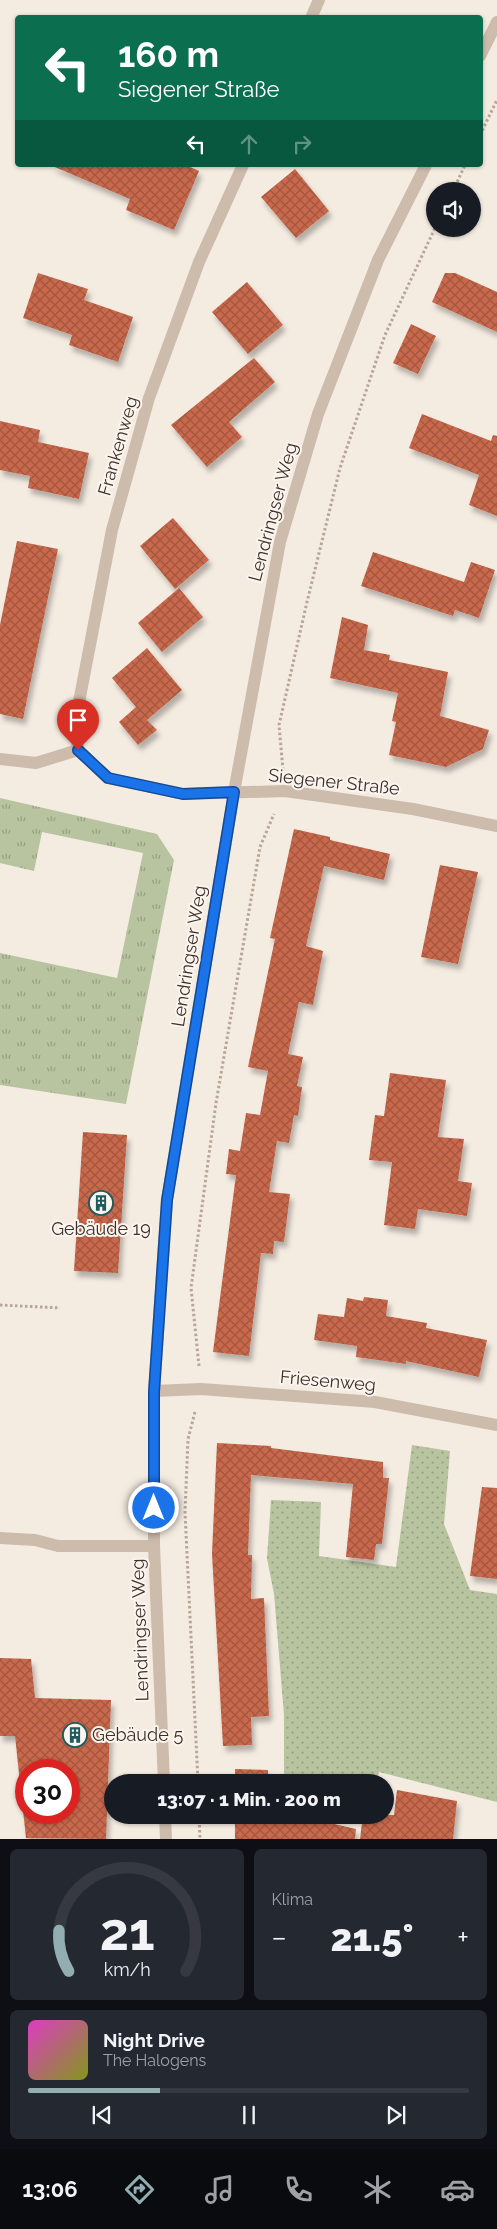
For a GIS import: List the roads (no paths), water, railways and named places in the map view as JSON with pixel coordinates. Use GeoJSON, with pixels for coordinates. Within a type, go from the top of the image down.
{"type":"FeatureCollection","features":[{"type":"Feature","properties":{"kind":"street"},"geometry":{"type":"LineString","coordinates":[[312,15],[319,0]]}},
{"type":"Feature","properties":{"kind":"street"},"geometry":{"type":"LineString","coordinates":[[483,50],[497,22]]}},
{"type":"Feature","properties":{"kind":"street","name":"Frankenweg"},"geometry":{"type":"LineString","coordinates":[[78,750],[75,723],[117,512],[149,398],[199,262],[242,167]]}},
{"type":"Feature","properties":{"kind":"street","name":"Lendringser Weg"},"geometry":{"type":"LineString","coordinates":[[164,1774],[154,1546],[154,1392],[167,1200],[234,792],[280,542],[318,414],[378,260],[425,167]]}},
{"type":"Feature","properties":{"kind":"street"},"geometry":{"type":"LineString","coordinates":[[0,759],[36,763],[78,750]]}},
{"type":"Feature","properties":{"kind":"street","name":"Siegener Straße"},"geometry":{"type":"LineString","coordinates":[[78,750],[108,778],[183,794],[285,791],[413,809],[497,826]]}},
{"type":"Feature","properties":{"kind":"street","name":"Friesenweg"},"geometry":{"type":"LineString","coordinates":[[154,1392],[201,1389],[375,1402],[497,1424]]}},
{"type":"Feature","properties":{"kind":"street"},"geometry":{"type":"LineString","coordinates":[[0,1538],[35,1540],[58,1546],[154,1546]]}},
{"type":"Feature","properties":{"kind":"street"},"geometry":{"type":"LineString","coordinates":[[165,1824],[166,1839]]}},
{"type":"Feature","properties":{"kind":"place","name":"Gebäude 19"},"geometry":{"type":"Point","coordinates":[101,1203]}},
{"type":"Feature","properties":{"kind":"place","name":"Gebäude 5"},"geometry":{"type":"Point","coordinates":[75,1735]}}]}
